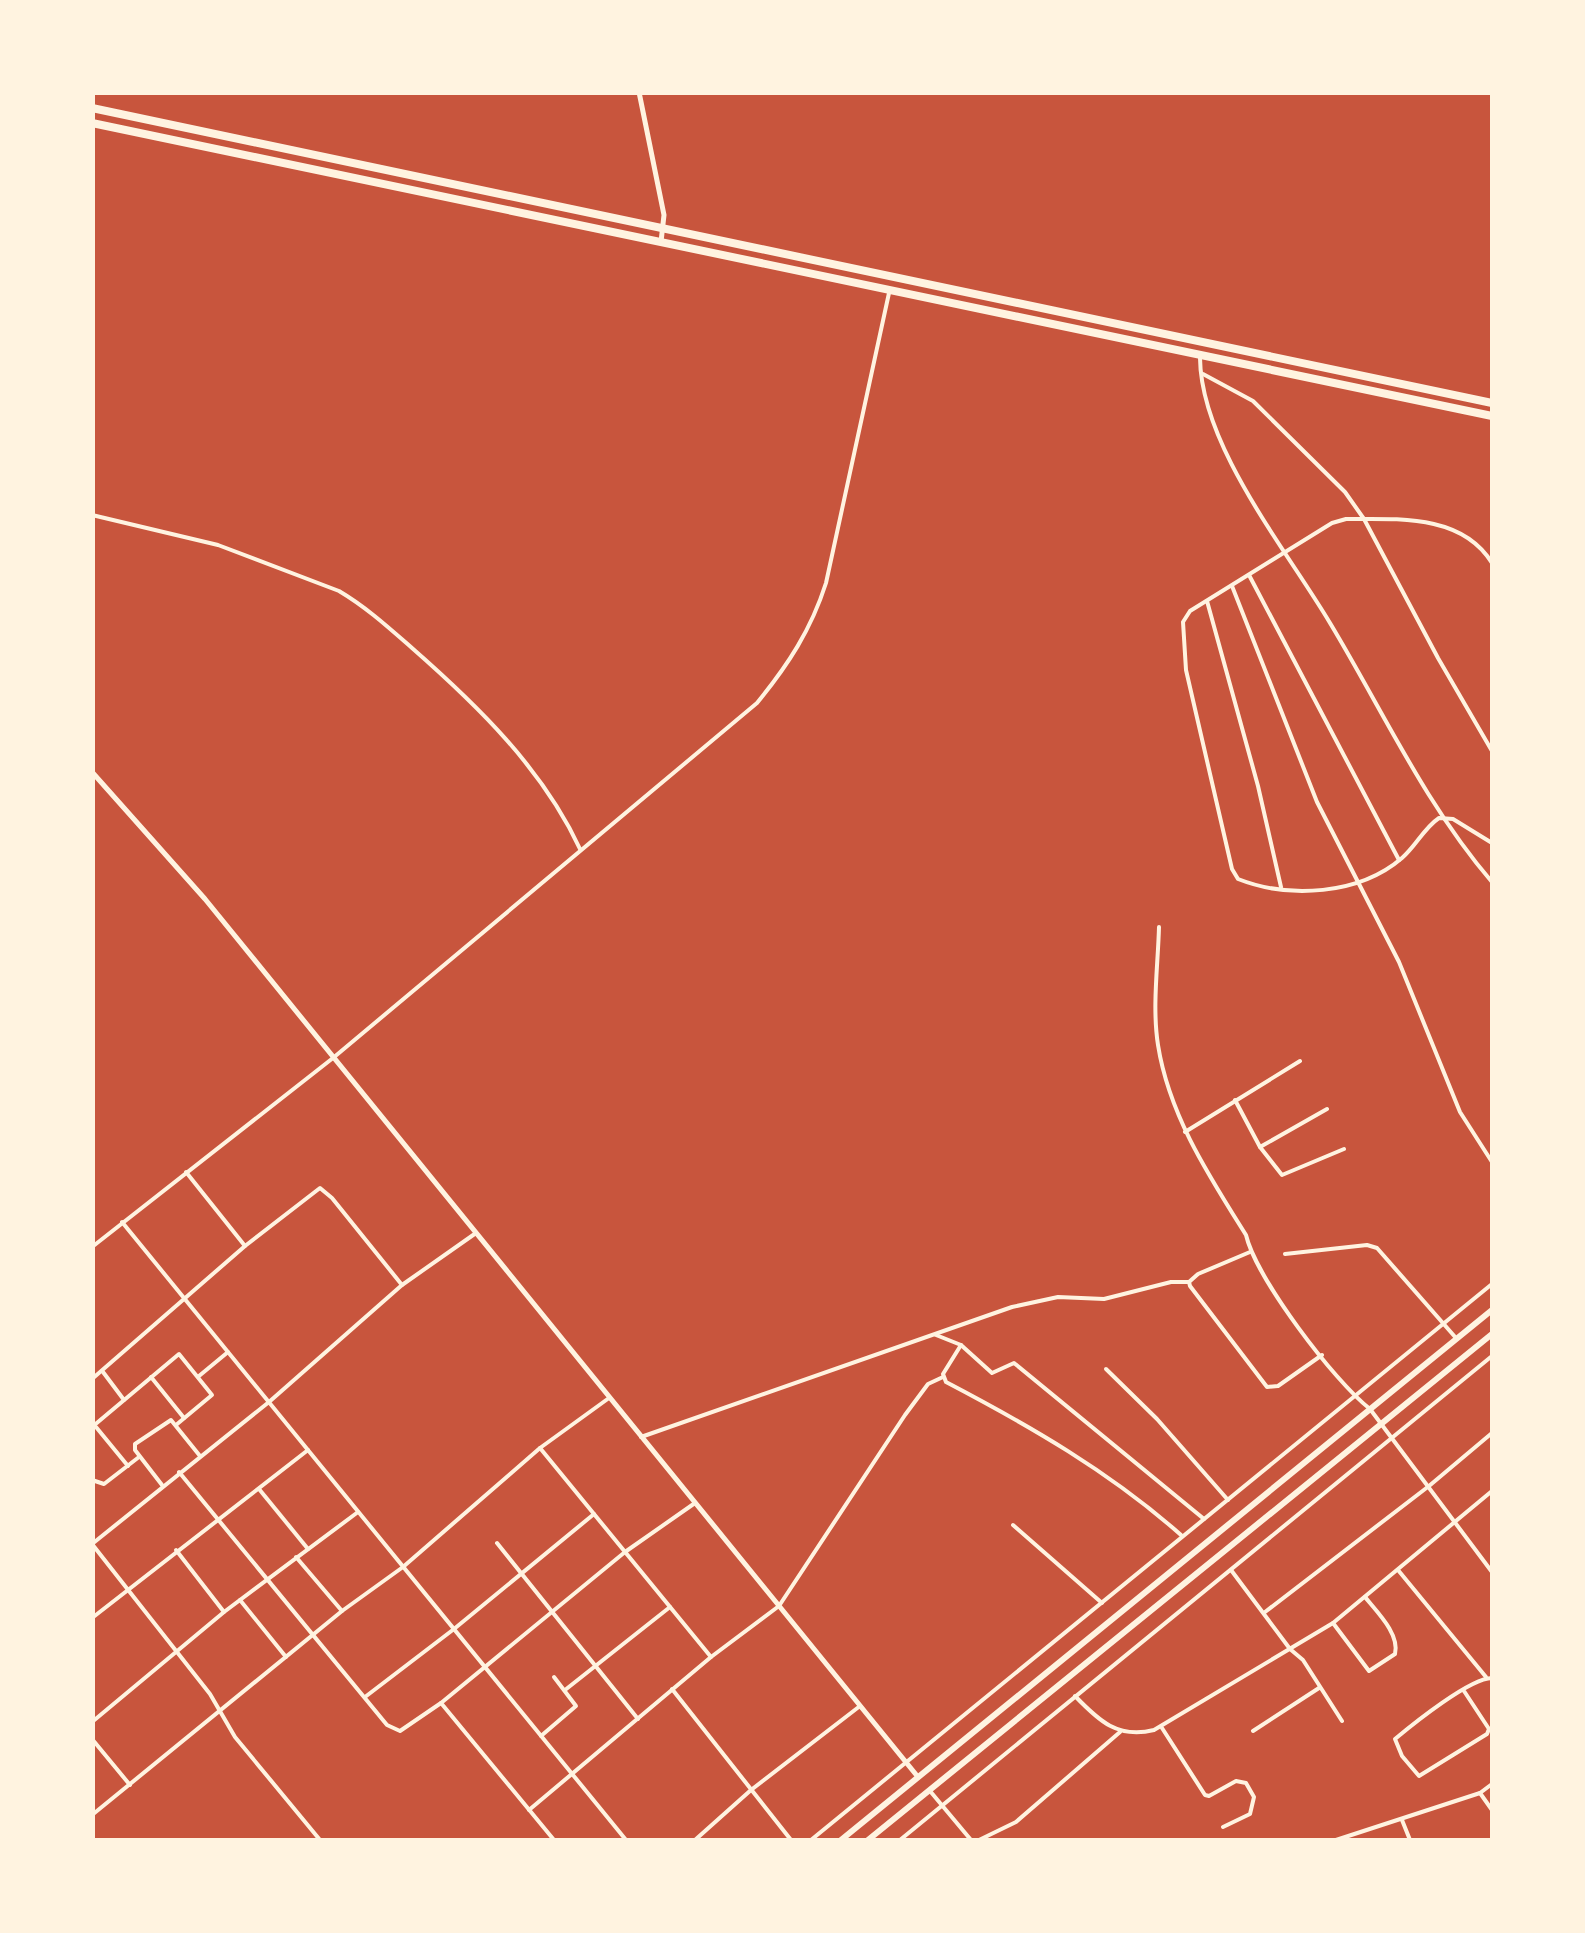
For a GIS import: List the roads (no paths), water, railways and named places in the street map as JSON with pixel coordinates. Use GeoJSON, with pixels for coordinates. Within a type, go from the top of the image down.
{"type":"FeatureCollection","features":[{"type":"Feature","properties":{"kind":"highway"},"geometry":{"type":"LineString","coordinates":[[92,108],[1492,403]]}},
{"type":"Feature","properties":{"kind":"highway"},"geometry":{"type":"LineString","coordinates":[[92,122],[1492,416]]}},
{"type":"Feature","properties":{"kind":"main road"},"geometry":{"type":"LineString","coordinates":[[841,1840],[1492,1310]]}},
{"type":"Feature","properties":{"kind":"main road"},"geometry":{"type":"LineString","coordinates":[[868,1840],[1492,1334]]}},
{"type":"Feature","properties":{"kind":"main road"},"geometry":{"type":"LineString","coordinates":[[918,1778],[930,1791]]}},
{"type":"Feature","properties":{"kind":"street"},"geometry":{"type":"LineString","coordinates":[[639,92],[662,204],[661,242]]}},
{"type":"Feature","properties":{"kind":"street"},"geometry":{"type":"LineString","coordinates":[[92,1246],[333,1058],[748,713],[800,646],[817,612],[890,290]]}},
{"type":"Feature","properties":{"kind":"street"},"geometry":{"type":"LineString","coordinates":[[1200,354],[1200,372],[1222,442],[1258,509],[1338,636],[1412,769],[1492,882]]}},
{"type":"Feature","properties":{"kind":"street"},"geometry":{"type":"LineString","coordinates":[[1200,372],[1253,400],[1345,492],[1364,519],[1492,751]]}},
{"type":"Feature","properties":{"kind":"street"},"geometry":{"type":"LineString","coordinates":[[92,515],[218,545],[354,599],[428,662],[508,743],[547,790],[581,850]]}},
{"type":"Feature","properties":{"kind":"street"},"geometry":{"type":"LineString","coordinates":[[1492,563],[1478,544],[1452,527],[1364,519],[1332,523],[1184,618],[1183,648],[1232,870],[1243,881],[1323,890],[1357,883],[1399,860],[1435,820],[1444,818],[1453,819],[1492,842]]}},
{"type":"Feature","properties":{"kind":"street"},"geometry":{"type":"LineString","coordinates":[[1249,574],[1399,860]]}},
{"type":"Feature","properties":{"kind":"street"},"geometry":{"type":"LineString","coordinates":[[1232,586],[1317,802],[1400,962],[1460,1112],[1492,1162]]}},
{"type":"Feature","properties":{"kind":"street"},"geometry":{"type":"LineString","coordinates":[[1208,601],[1281,888]]}},
{"type":"Feature","properties":{"kind":"street"},"geometry":{"type":"LineString","coordinates":[[92,772],[164,850],[918,1778]]}},
{"type":"Feature","properties":{"kind":"street"},"geometry":{"type":"LineString","coordinates":[[1159,928],[1157,1042],[1185,1132],[1246,1234],[1250,1252],[1322,1354],[1393,1438],[1492,1572]]}},
{"type":"Feature","properties":{"kind":"street"},"geometry":{"type":"LineString","coordinates":[[1185,1132],[1300,1062]]}},
{"type":"Feature","properties":{"kind":"street"},"geometry":{"type":"LineString","coordinates":[[1235,1100],[1260,1147],[1282,1176],[1344,1149]]}},
{"type":"Feature","properties":{"kind":"street"},"geometry":{"type":"LineString","coordinates":[[1260,1147],[1327,1110]]}},
{"type":"Feature","properties":{"kind":"street"},"geometry":{"type":"LineString","coordinates":[[186,1172],[245,1246]]}},
{"type":"Feature","properties":{"kind":"street"},"geometry":{"type":"LineString","coordinates":[[92,1379],[245,1246],[320,1188],[402,1285]]}},
{"type":"Feature","properties":{"kind":"street"},"geometry":{"type":"LineString","coordinates":[[122,1222],[626,1840]]}},
{"type":"Feature","properties":{"kind":"street"},"geometry":{"type":"LineString","coordinates":[[320,1840],[236,1736],[92,1544],[269,1402],[402,1285],[476,1233]]}},
{"type":"Feature","properties":{"kind":"street"},"geometry":{"type":"LineString","coordinates":[[1286,1254],[1372,1246],[1456,1338]]}},
{"type":"Feature","properties":{"kind":"street"},"geometry":{"type":"LineString","coordinates":[[641,1437],[1012,1307],[1058,1297],[1104,1299],[1171,1282],[1189,1282],[1198,1274],[1250,1252]]}},
{"type":"Feature","properties":{"kind":"street"},"geometry":{"type":"LineString","coordinates":[[1189,1282],[1267,1387],[1278,1386],[1322,1354]]}},
{"type":"Feature","properties":{"kind":"street"},"geometry":{"type":"LineString","coordinates":[[810,1840],[1492,1284]]}},
{"type":"Feature","properties":{"kind":"street"},"geometry":{"type":"LineString","coordinates":[[933,1334],[961,1345],[992,1374],[1014,1364],[1204,1519]]}},
{"type":"Feature","properties":{"kind":"street"},"geometry":{"type":"LineString","coordinates":[[529,1810],[711,1657],[779,1606],[928,1384],[943,1378],[961,1345]]}},
{"type":"Feature","properties":{"kind":"street"},"geometry":{"type":"LineString","coordinates":[[198,1376],[228,1352]]}},
{"type":"Feature","properties":{"kind":"street"},"geometry":{"type":"LineString","coordinates":[[128,1466],[94,1426],[179,1354],[212,1396],[176,1425]]}},
{"type":"Feature","properties":{"kind":"street"},"geometry":{"type":"LineString","coordinates":[[900,1840],[1492,1356]]}},
{"type":"Feature","properties":{"kind":"street"},"geometry":{"type":"LineString","coordinates":[[1106,1369],[1157,1419],[1228,1500]]}},
{"type":"Feature","properties":{"kind":"street"},"geometry":{"type":"LineString","coordinates":[[102,1372],[124,1400]]}},
{"type":"Feature","properties":{"kind":"street"},"geometry":{"type":"LineString","coordinates":[[151,1377],[184,1418]]}},
{"type":"Feature","properties":{"kind":"street"},"geometry":{"type":"LineString","coordinates":[[943,1378],[1052,1438],[1152,1509],[1182,1537]]}},
{"type":"Feature","properties":{"kind":"street"},"geometry":{"type":"LineString","coordinates":[[92,1815],[313,1634],[404,1567],[540,1448],[609,1398]]}},
{"type":"Feature","properties":{"kind":"street"},"geometry":{"type":"LineString","coordinates":[[163,1486],[134,1450],[136,1444],[167,1420],[176,1425],[200,1456]]}},
{"type":"Feature","properties":{"kind":"street"},"geometry":{"type":"LineString","coordinates":[[1264,1612],[1492,1433]]}},
{"type":"Feature","properties":{"kind":"street"},"geometry":{"type":"LineString","coordinates":[[540,1448],[711,1657]]}},
{"type":"Feature","properties":{"kind":"street"},"geometry":{"type":"LineString","coordinates":[[92,1618],[308,1450]]}},
{"type":"Feature","properties":{"kind":"street"},"geometry":{"type":"LineString","coordinates":[[92,1480],[101,1485],[139,1457]]}},
{"type":"Feature","properties":{"kind":"street"},"geometry":{"type":"LineString","coordinates":[[179,1472],[390,1728],[400,1731],[441,1703],[626,1552],[695,1503]]}},
{"type":"Feature","properties":{"kind":"street"},"geometry":{"type":"LineString","coordinates":[[258,1488],[308,1549]]}},
{"type":"Feature","properties":{"kind":"street"},"geometry":{"type":"LineString","coordinates":[[1075,1696],[1099,1722],[1120,1732],[1137,1734],[1160,1726],[1333,1622],[1492,1491]]}},
{"type":"Feature","properties":{"kind":"street"},"geometry":{"type":"LineString","coordinates":[[92,1722],[224,1612],[358,1512]]}},
{"type":"Feature","properties":{"kind":"street"},"geometry":{"type":"LineString","coordinates":[[365,1697],[454,1630],[594,1514]]}},
{"type":"Feature","properties":{"kind":"street"},"geometry":{"type":"LineString","coordinates":[[1012,1525],[1102,1604]]}},
{"type":"Feature","properties":{"kind":"street"},"geometry":{"type":"LineString","coordinates":[[496,1543],[638,1719]]}},
{"type":"Feature","properties":{"kind":"street"},"geometry":{"type":"LineString","coordinates":[[176,1550],[224,1612]]}},
{"type":"Feature","properties":{"kind":"street"},"geometry":{"type":"LineString","coordinates":[[296,1557],[342,1611]]}},
{"type":"Feature","properties":{"kind":"street"},"geometry":{"type":"LineString","coordinates":[[1231,1570],[1290,1650],[1303,1660],[1342,1721]]}},
{"type":"Feature","properties":{"kind":"street"},"geometry":{"type":"LineString","coordinates":[[1398,1570],[1489,1678],[1464,1691],[1395,1740],[1402,1756],[1419,1776],[1487,1734],[1488,1729],[1464,1691]]}},
{"type":"Feature","properties":{"kind":"street"},"geometry":{"type":"LineString","coordinates":[[1333,1622],[1369,1671],[1396,1654],[1398,1645],[1365,1597]]}},
{"type":"Feature","properties":{"kind":"street"},"geometry":{"type":"LineString","coordinates":[[240,1600],[286,1657]]}},
{"type":"Feature","properties":{"kind":"street"},"geometry":{"type":"LineString","coordinates":[[565,1690],[670,1607]]}},
{"type":"Feature","properties":{"kind":"street"},"geometry":{"type":"LineString","coordinates":[[541,1736],[575,1708],[554,1677]]}},
{"type":"Feature","properties":{"kind":"street"},"geometry":{"type":"LineString","coordinates":[[1253,1730],[1319,1688]]}},
{"type":"Feature","properties":{"kind":"street"},"geometry":{"type":"LineString","coordinates":[[672,1689],[792,1840]]}},
{"type":"Feature","properties":{"kind":"street"},"geometry":{"type":"LineString","coordinates":[[441,1703],[554,1840]]}},
{"type":"Feature","properties":{"kind":"street"},"geometry":{"type":"LineString","coordinates":[[695,1840],[751,1790],[860,1706]]}},
{"type":"Feature","properties":{"kind":"street"},"geometry":{"type":"LineString","coordinates":[[1160,1726],[1204,1794],[1209,1796],[1236,1780],[1246,1783],[1254,1797],[1250,1814],[1223,1827]]}},
{"type":"Feature","properties":{"kind":"street"},"geometry":{"type":"LineString","coordinates":[[979,1840],[1016,1822],[1120,1732]]}},
{"type":"Feature","properties":{"kind":"street"},"geometry":{"type":"LineString","coordinates":[[92,1739],[130,1784]]}},
{"type":"Feature","properties":{"kind":"street"},"geometry":{"type":"LineString","coordinates":[[1336,1840],[1480,1793],[1492,1784]]}},
{"type":"Feature","properties":{"kind":"street"},"geometry":{"type":"LineString","coordinates":[[930,1791],[971,1840]]}},
{"type":"Feature","properties":{"kind":"street"},"geometry":{"type":"LineString","coordinates":[[1480,1793],[1492,1810]]}},
{"type":"Feature","properties":{"kind":"street"},"geometry":{"type":"LineString","coordinates":[[1402,1820],[1410,1840]]}}]}
